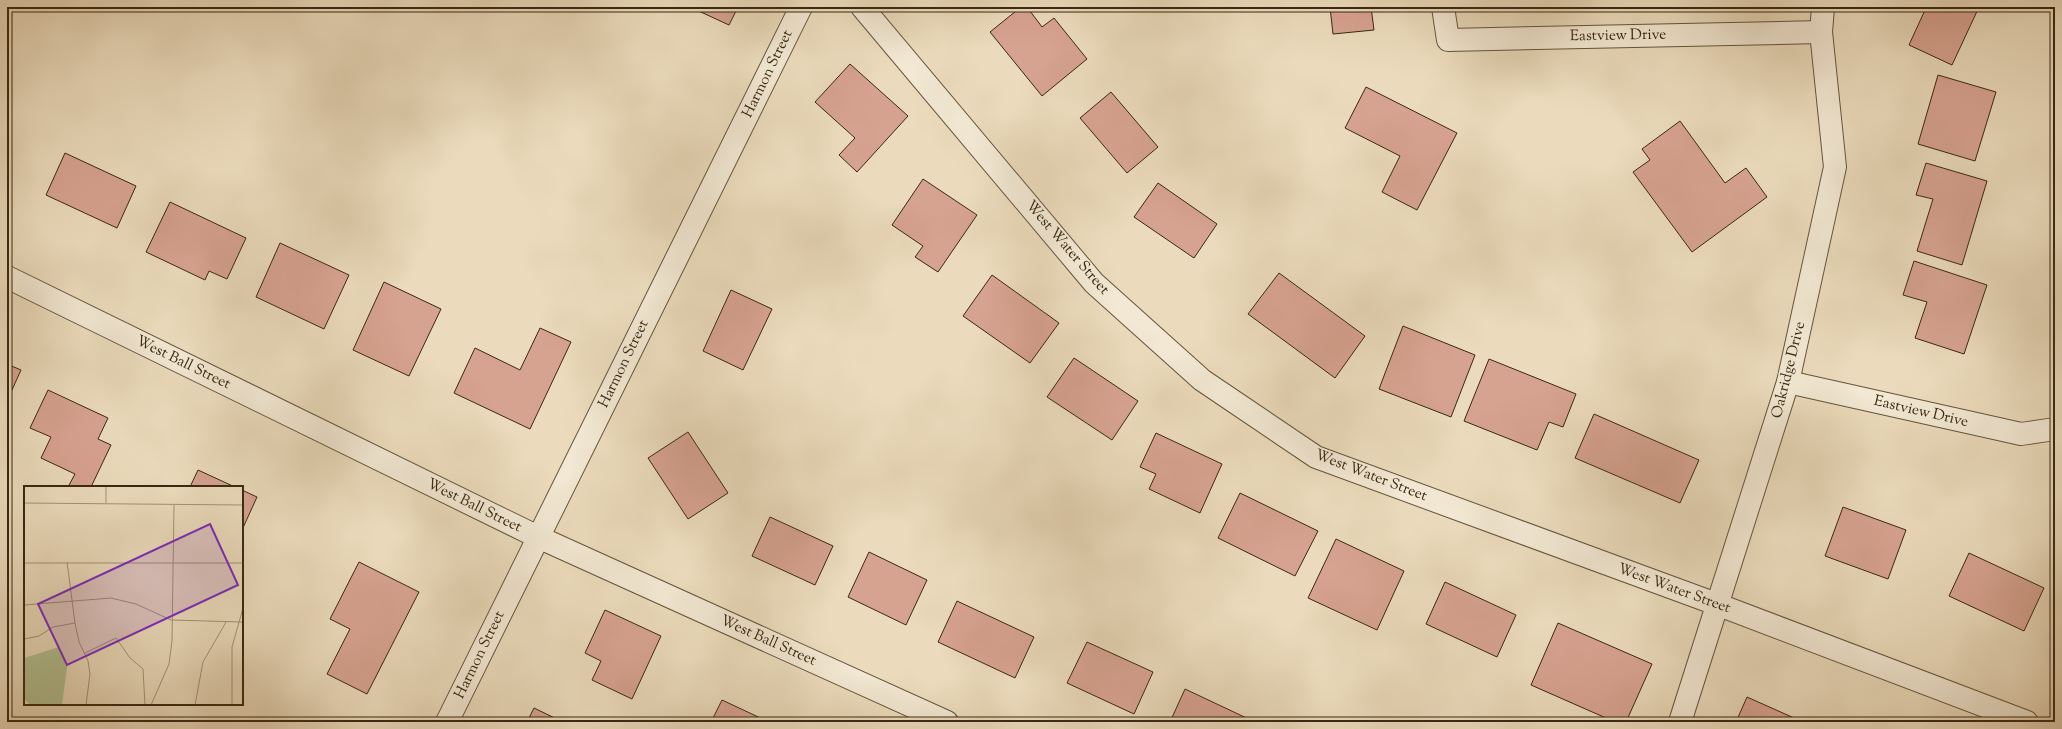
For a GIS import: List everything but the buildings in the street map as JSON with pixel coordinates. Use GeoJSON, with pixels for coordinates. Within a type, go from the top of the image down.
{"type":"FeatureCollection","features":[{"type":"Feature","properties":{"kind":"street","name":"Harmon Street"},"geometry":{"type":"LineString","coordinates":[[447,722],[801,7]]}},
{"type":"Feature","properties":{"kind":"street","name":"West Water Street"},"geometry":{"type":"LineString","coordinates":[[862,7],[1094,283],[1202,380],[1316,457],[1719,605],[2027,722]]}},
{"type":"Feature","properties":{"kind":"street","name":"Eastview Drive"},"geometry":{"type":"LineString","coordinates":[[1443,7],[1448,40],[1821,32]]}},
{"type":"Feature","properties":{"kind":"street","name":"Oakridge Drive"},"geometry":{"type":"LineString","coordinates":[[1680,722],[1719,605],[1788,382],[1835,167],[1821,32],[1824,7]]}},
{"type":"Feature","properties":{"kind":"street","name":"West Ball Street"},"geometry":{"type":"LineString","coordinates":[[7,277],[538,537],[947,722]]}},
{"type":"Feature","properties":{"kind":"street","name":"Eastview Drive"},"geometry":{"type":"LineString","coordinates":[[1788,382],[2021,434],[2055,429]]}}]}
